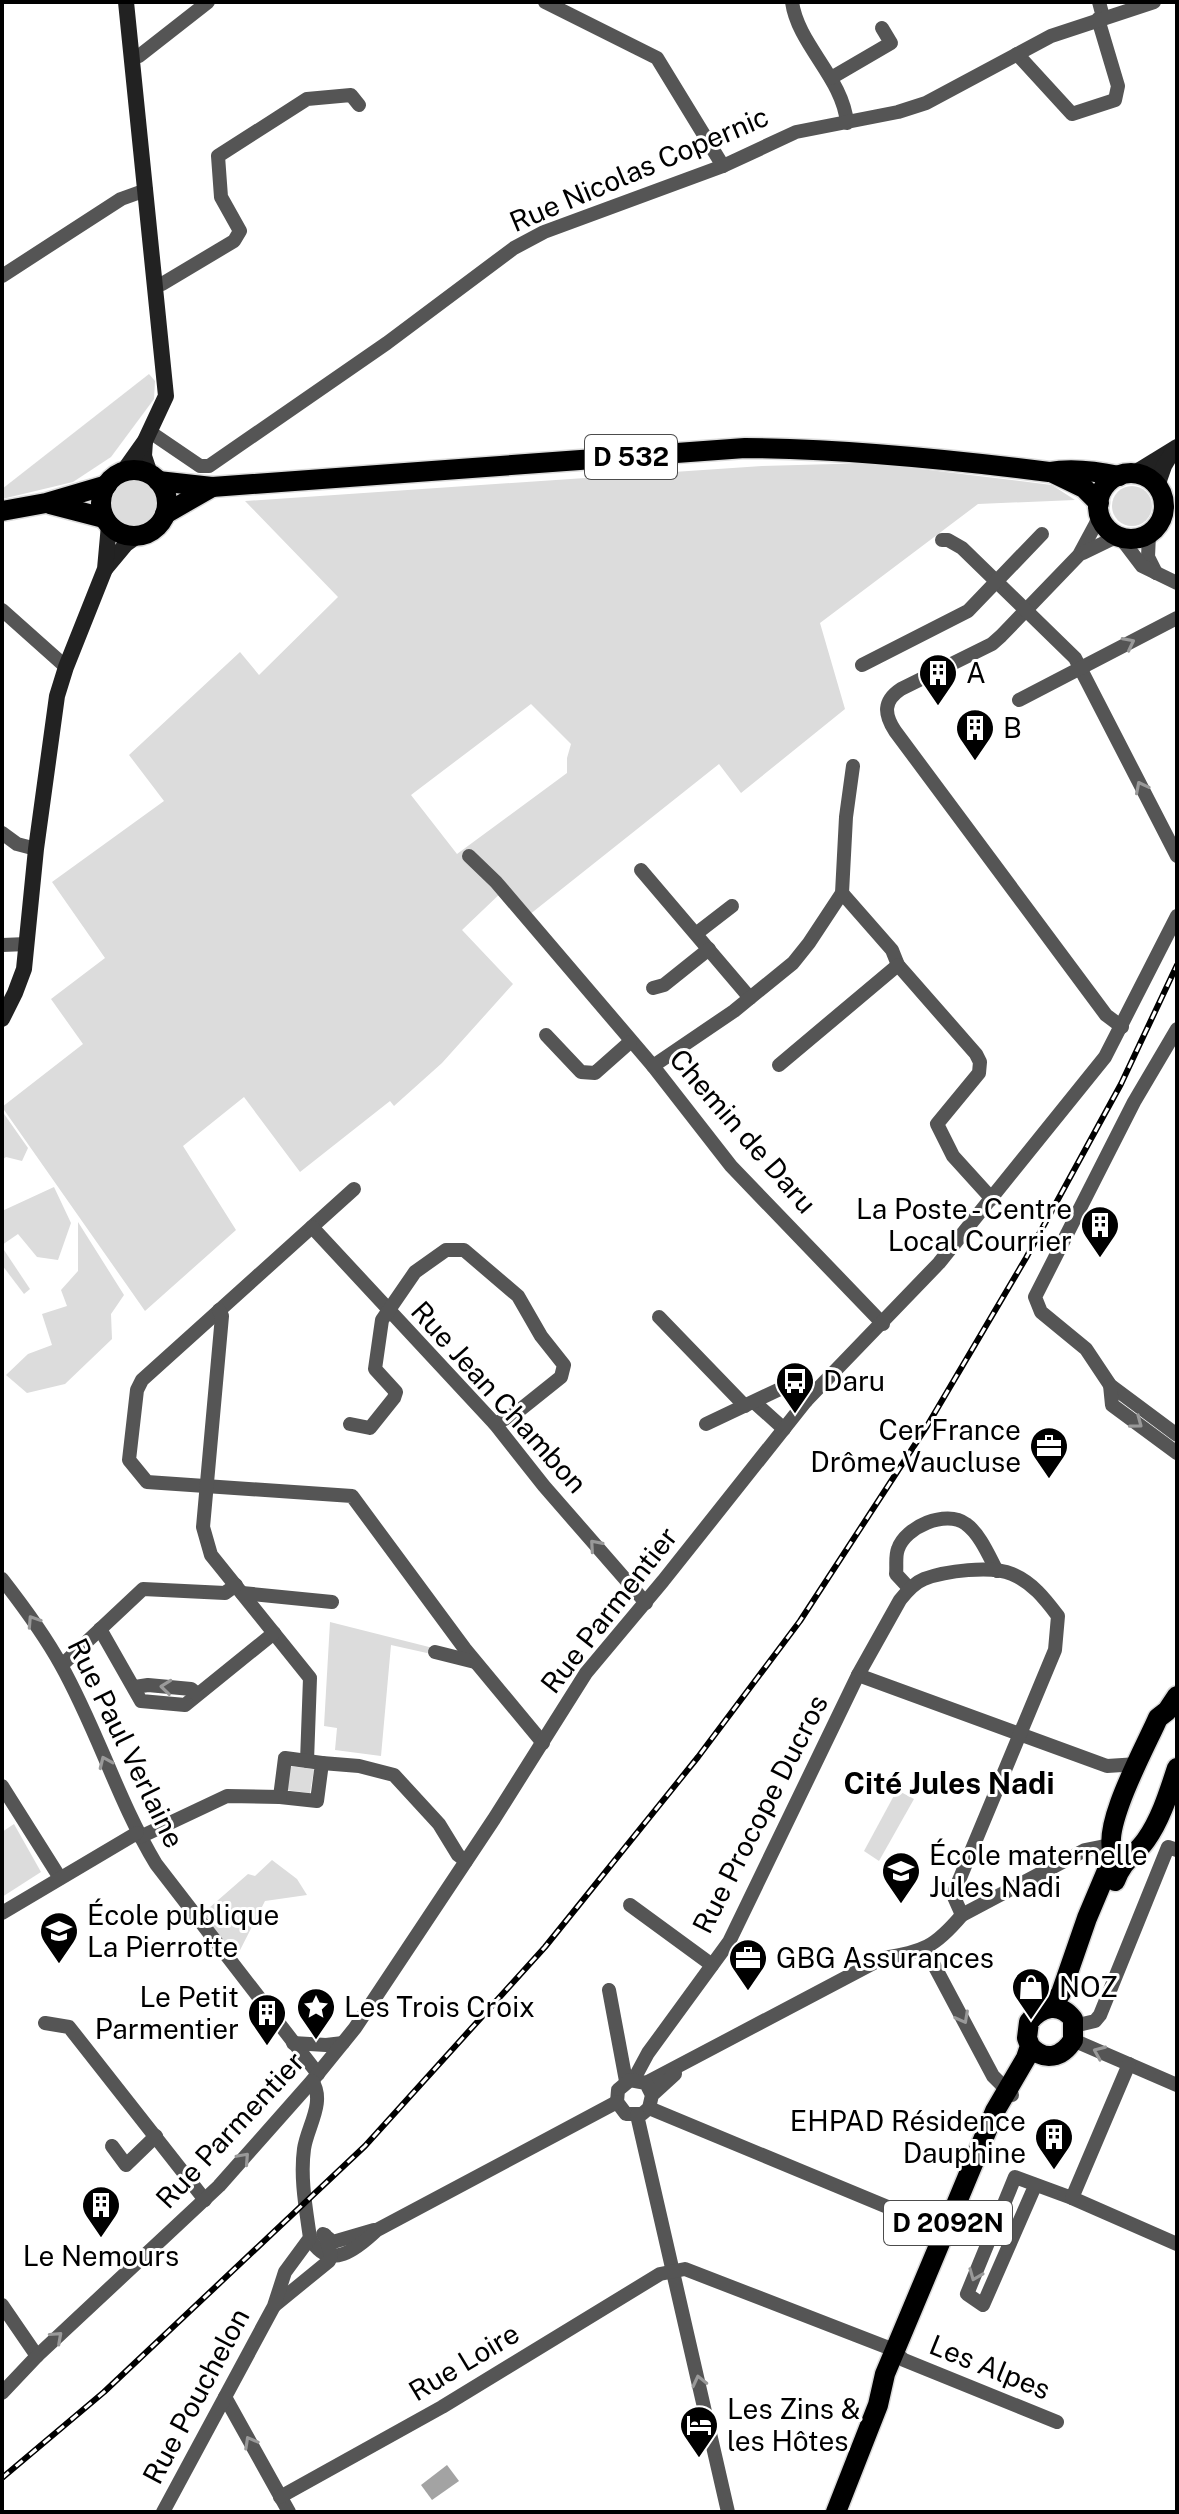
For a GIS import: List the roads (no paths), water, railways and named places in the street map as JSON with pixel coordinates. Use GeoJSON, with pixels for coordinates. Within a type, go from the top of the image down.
{"type":"FeatureCollection","features":[{"type":"Feature","properties":{"kind":"main road","name":"D 532"},"geometry":{"type":"LineString","coordinates":[[154,478],[212,487],[745,448],[816,449],[921,456],[1049,472],[1079,485],[1100,510]]}},
{"type":"Feature","properties":{"kind":"main road","name":"D 532"},"geometry":{"type":"LineString","coordinates":[[1049,472],[1062,469],[1126,475]]}},
{"type":"Feature","properties":{"kind":"main road"},"geometry":{"type":"LineString","coordinates":[[2,511],[46,503],[107,485],[123,472],[142,471],[154,478],[165,491],[165,514],[154,530],[137,536],[127,536],[107,522],[46,503]]}},
{"type":"Feature","properties":{"kind":"main road"},"geometry":{"type":"LineString","coordinates":[[1126,475],[1142,475],[1165,495],[1162,528],[1140,538],[1119,537],[1107,528],[1100,510],[1105,487],[1126,475]]}},
{"type":"Feature","properties":{"kind":"main road"},"geometry":{"type":"LineString","coordinates":[[107,485],[101,501],[107,522]]}},
{"type":"Feature","properties":{"kind":"main road","name":"D 532"},"geometry":{"type":"LineString","coordinates":[[165,514],[212,487]]}},
{"type":"Feature","properties":{"kind":"main road"},"geometry":{"type":"LineString","coordinates":[[1066,2022],[1041,2010],[1029,2022],[1027,2038],[1038,2051],[1061,2053],[1066,2022],[1061,1993],[1113,1850],[1111,1833],[1127,1787],[1158,1718],[1174,1707]]}},
{"type":"Feature","properties":{"kind":"main road"},"geometry":{"type":"LineString","coordinates":[[1113,1850],[1144,1843],[1177,1768]]}},
{"type":"Feature","properties":{"kind":"main road","name":"D 2092N"},"geometry":{"type":"LineString","coordinates":[[836,2512],[878,2405],[896,2379],[900,2355],[1009,2093],[1038,2051]]}},
{"type":"Feature","properties":{"kind":"street"},"geometry":{"type":"LineString","coordinates":[[123,472],[147,437],[166,396],[126,2]]}},
{"type":"Feature","properties":{"kind":"street"},"geometry":{"type":"LineString","coordinates":[[132,58],[139,56],[208,2]]}},
{"type":"Feature","properties":{"kind":"street"},"geometry":{"type":"LineString","coordinates":[[545,2],[657,58],[723,166]]}},
{"type":"Feature","properties":{"kind":"street"},"geometry":{"type":"LineString","coordinates":[[792,2],[811,47],[844,104],[847,123]]}},
{"type":"Feature","properties":{"kind":"street"},"geometry":{"type":"LineString","coordinates":[[1017,54],[1072,114],[1115,100],[1118,86],[1100,18],[1099,2]]}},
{"type":"Feature","properties":{"kind":"street","name":"Rue Nicolas Copernic"},"geometry":{"type":"LineString","coordinates":[[147,437],[200,466],[209,466],[387,343],[514,248],[544,232],[723,166],[796,132],[926,103],[1051,36],[1154,2]]}},
{"type":"Feature","properties":{"kind":"street"},"geometry":{"type":"LineString","coordinates":[[831,78],[891,43],[882,28]]}},
{"type":"Feature","properties":{"kind":"street"},"geometry":{"type":"LineString","coordinates":[[156,284],[162,284],[234,241],[240,231],[221,197],[218,156],[307,99],[351,95],[359,105]]}},
{"type":"Feature","properties":{"kind":"street"},"geometry":{"type":"LineString","coordinates":[[2,276],[121,199],[146,190]]}},
{"type":"Feature","properties":{"kind":"street"},"geometry":{"type":"LineString","coordinates":[[147,437],[144,456],[154,478]]}},
{"type":"Feature","properties":{"kind":"street"},"geometry":{"type":"LineString","coordinates":[[1126,475],[1175,449]]}},
{"type":"Feature","properties":{"kind":"street"},"geometry":{"type":"LineString","coordinates":[[1165,495],[1164,466],[1175,449]]}},
{"type":"Feature","properties":{"kind":"street"},"geometry":{"type":"LineString","coordinates":[[1100,510],[1079,555],[992,644],[893,694],[886,714],[895,731],[1106,1015],[1122,1027]]}},
{"type":"Feature","properties":{"kind":"street"},"geometry":{"type":"LineString","coordinates":[[105,569],[107,522]]}},
{"type":"Feature","properties":{"kind":"street"},"geometry":{"type":"LineString","coordinates":[[1157,573],[1148,557],[1162,528]]}},
{"type":"Feature","properties":{"kind":"street"},"geometry":{"type":"LineString","coordinates":[[862,665],[968,611],[1042,534]]}},
{"type":"Feature","properties":{"kind":"street"},"geometry":{"type":"LineString","coordinates":[[2,1019],[24,969],[36,849],[57,696],[105,569],[137,536]]}},
{"type":"Feature","properties":{"kind":"street"},"geometry":{"type":"LineString","coordinates":[[1079,555],[1119,537],[1137,561],[1177,583]]}},
{"type":"Feature","properties":{"kind":"street"},"geometry":{"type":"LineString","coordinates":[[942,540],[962,548],[1075,658],[1177,856]]}},
{"type":"Feature","properties":{"kind":"street"},"geometry":{"type":"LineString","coordinates":[[2,610],[66,667]]}},
{"type":"Feature","properties":{"kind":"street"},"geometry":{"type":"LineString","coordinates":[[1019,700],[1177,618]]}},
{"type":"Feature","properties":{"kind":"street"},"geometry":{"type":"LineString","coordinates":[[653,1066],[750,998],[793,963],[809,943],[842,893],[846,817],[853,766]]}},
{"type":"Feature","properties":{"kind":"street"},"geometry":{"type":"LineString","coordinates":[[2,833],[17,844],[36,849]]}},
{"type":"Feature","properties":{"kind":"street","name":"Chemin de Daru"},"geometry":{"type":"LineString","coordinates":[[469,856],[496,882],[653,1066],[731,1166],[883,1324]]}},
{"type":"Feature","properties":{"kind":"street"},"geometry":{"type":"LineString","coordinates":[[641,870],[750,998]]}},
{"type":"Feature","properties":{"kind":"street"},"geometry":{"type":"LineString","coordinates":[[842,893],[892,950],[898,965],[980,1062],[979,1073],[937,1124],[953,1156],[992,1199]]}},
{"type":"Feature","properties":{"kind":"street"},"geometry":{"type":"LineString","coordinates":[[697,933],[732,906]]}},
{"type":"Feature","properties":{"kind":"street","name":"Rue Parmentier"},"geometry":{"type":"LineString","coordinates":[[2,2393],[37,2356],[205,2200],[299,2097],[343,2043],[466,1861],[586,1673],[646,1603],[806,1401],[939,1263],[1105,1057],[1177,916]]}},
{"type":"Feature","properties":{"kind":"street"},"geometry":{"type":"LineString","coordinates":[[2,945],[27,944]]}},
{"type":"Feature","properties":{"kind":"street"},"geometry":{"type":"LineString","coordinates":[[653,988],[664,985],[709,949]]}},
{"type":"Feature","properties":{"kind":"street"},"geometry":{"type":"LineString","coordinates":[[779,1065],[898,965]]}},
{"type":"Feature","properties":{"kind":"street"},"geometry":{"type":"LineString","coordinates":[[1177,1029],[1134,1102],[1035,1297],[1041,1312],[1086,1349],[1110,1385],[1177,1435]]}},
{"type":"Feature","properties":{"kind":"street","name":"Chemin de Daru"},"geometry":{"type":"LineString","coordinates":[[546,1035],[581,1072],[595,1073],[630,1042]]}},
{"type":"Feature","properties":{"kind":"street"},"geometry":{"type":"LineString","coordinates":[[354,1189],[142,1380],[137,1390],[129,1460],[147,1482],[352,1496],[475,1662],[543,1743]]}},
{"type":"Feature","properties":{"kind":"street","name":"Rue Jean Chambon"},"geometry":{"type":"LineString","coordinates":[[312,1227],[495,1424],[544,1486],[646,1603]]}},
{"type":"Feature","properties":{"kind":"street"},"geometry":{"type":"LineString","coordinates":[[350,1424],[370,1428],[396,1392],[375,1369],[382,1320],[415,1272],[446,1250],[464,1250],[518,1296],[541,1336],[564,1365],[561,1377],[516,1413],[495,1424]]}},
{"type":"Feature","properties":{"kind":"street"},"geometry":{"type":"LineString","coordinates":[[2,1913],[138,1835],[227,1796],[317,1801],[310,1678],[211,1555],[205,1541],[203,1527],[222,1316],[219,1310]]}},
{"type":"Feature","properties":{"kind":"street"},"geometry":{"type":"LineString","coordinates":[[659,1317],[749,1404],[784,1429]]}},
{"type":"Feature","properties":{"kind":"street"},"geometry":{"type":"LineString","coordinates":[[1110,1385],[1112,1405],[1177,1453]]}},
{"type":"Feature","properties":{"kind":"street"},"geometry":{"type":"LineString","coordinates":[[706,1424],[780,1389],[791,1390],[806,1401]]}},
{"type":"Feature","properties":{"kind":"street"},"geometry":{"type":"LineString","coordinates":[[962,1915],[954,1897],[955,1890],[1055,1650],[1058,1616],[1037,1589],[1010,1573],[957,1571],[922,1579],[909,1588],[896,1574],[898,1548],[917,1526],[940,1517],[965,1523],[984,1547],[997,1571]]}},
{"type":"Feature","properties":{"kind":"street","name":"Rue Paul Verlaine"},"geometry":{"type":"LineString","coordinates":[[2,1579],[62,1665],[138,1835],[167,1880],[293,2043],[315,2078]]}},
{"type":"Feature","properties":{"kind":"street","name":"Rue Procope Ducros"},"geometry":{"type":"LineString","coordinates":[[617,2102],[618,2090],[641,2094],[648,2053],[729,1942],[858,1675],[909,1588]]}},
{"type":"Feature","properties":{"kind":"street"},"geometry":{"type":"LineString","coordinates":[[62,1665],[143,1589],[225,1593],[239,1589],[332,1602]]}},
{"type":"Feature","properties":{"kind":"street"},"geometry":{"type":"LineString","coordinates":[[100,1629],[141,1701],[185,1705],[274,1633]]}},
{"type":"Feature","properties":{"kind":"street"},"geometry":{"type":"LineString","coordinates":[[435,1652],[475,1662]]}},
{"type":"Feature","properties":{"kind":"street"},"geometry":{"type":"LineString","coordinates":[[858,1675],[1107,1766],[1138,1764]]}},
{"type":"Feature","properties":{"kind":"street"},"geometry":{"type":"LineString","coordinates":[[280,1797],[285,1758],[359,1766],[394,1775],[439,1824],[458,1855],[466,1861]]}},
{"type":"Feature","properties":{"kind":"street"},"geometry":{"type":"LineString","coordinates":[[1107,1766],[1127,1787]]}},
{"type":"Feature","properties":{"kind":"street"},"geometry":{"type":"LineString","coordinates":[[2,1786],[60,1878]]}},
{"type":"Feature","properties":{"kind":"street"},"geometry":{"type":"LineString","coordinates":[[1066,2022],[1095,2021],[1100,2015],[1168,1847],[1177,1850]]}},
{"type":"Feature","properties":{"kind":"street"},"geometry":{"type":"LineString","coordinates":[[324,2244],[346,2254],[377,2230],[617,2102],[626,2114],[641,2094],[666,2073],[883,1958],[926,1950],[962,1915],[1085,1850],[1113,1850]]}},
{"type":"Feature","properties":{"kind":"street"},"geometry":{"type":"LineString","coordinates":[[630,1905],[712,1965]]}},
{"type":"Feature","properties":{"kind":"street"},"geometry":{"type":"LineString","coordinates":[[926,1950],[993,2076],[1009,2093]]}},
{"type":"Feature","properties":{"kind":"street"},"geometry":{"type":"LineString","coordinates":[[609,1990],[641,2094],[674,2270],[728,2512]]}},
{"type":"Feature","properties":{"kind":"street"},"geometry":{"type":"LineString","coordinates":[[1066,2022],[1129,2064],[1177,2085]]}},
{"type":"Feature","properties":{"kind":"street"},"geometry":{"type":"LineString","coordinates":[[45,2023],[69,2027],[205,2200]]}},
{"type":"Feature","properties":{"kind":"street"},"geometry":{"type":"LineString","coordinates":[[293,2043],[343,2043]]}},
{"type":"Feature","properties":{"kind":"street"},"geometry":{"type":"LineString","coordinates":[[648,2053],[654,2068],[666,2073]]}},
{"type":"Feature","properties":{"kind":"street"},"geometry":{"type":"LineString","coordinates":[[641,2094],[687,2063]]}},
{"type":"Feature","properties":{"kind":"street"},"geometry":{"type":"LineString","coordinates":[[1072,2198],[1129,2064]]}},
{"type":"Feature","properties":{"kind":"street"},"geometry":{"type":"LineString","coordinates":[[274,2306],[329,2261],[324,2244],[306,2211],[304,2145],[318,2094],[315,2078]]}},
{"type":"Feature","properties":{"kind":"street"},"geometry":{"type":"LineString","coordinates":[[641,2094],[950,2233]]}},
{"type":"Feature","properties":{"kind":"street"},"geometry":{"type":"LineString","coordinates":[[299,2097],[313,2119]]}},
{"type":"Feature","properties":{"kind":"street"},"geometry":{"type":"LineString","coordinates":[[112,2146],[126,2165],[156,2136]]}},
{"type":"Feature","properties":{"kind":"street"},"geometry":{"type":"LineString","coordinates":[[1035,2186],[983,2305],[967,2294],[1015,2177],[1177,2244]]}},
{"type":"Feature","properties":{"kind":"street"},"geometry":{"type":"LineString","coordinates":[[274,2306],[285,2272],[324,2244]]}},
{"type":"Feature","properties":{"kind":"street","name":"Les Alpes"},"geometry":{"type":"LineString","coordinates":[[674,2270],[685,2269],[1057,2422]]}},
{"type":"Feature","properties":{"kind":"street","name":"Rue Loire"},"geometry":{"type":"LineString","coordinates":[[280,2497],[442,2407],[660,2274],[674,2270]]}},
{"type":"Feature","properties":{"kind":"street"},"geometry":{"type":"LineString","coordinates":[[2,2305],[37,2356]]}},
{"type":"Feature","properties":{"kind":"street","name":"Rue Pouchelon"},"geometry":{"type":"LineString","coordinates":[[163,2512],[274,2306]]}},
{"type":"Feature","properties":{"kind":"street"},"geometry":{"type":"LineString","coordinates":[[225,2397],[289,2512]]}},
{"type":"Feature","properties":{"kind":"railway"},"geometry":{"type":"LineString","coordinates":[[2,2478],[104,2392],[365,2146],[545,1947],[698,1757],[800,1621],[927,1426],[1026,1258],[1121,1084],[1177,965]]}},
{"type":"Feature","properties":{"kind":"place","name":"A"},"geometry":{"type":"Point","coordinates":[938,707]}},
{"type":"Feature","properties":{"kind":"place","name":"B"},"geometry":{"type":"Point","coordinates":[975,762]}},
{"type":"Feature","properties":{"kind":"place","name":"La Poste - Centre Local Courrier"},"geometry":{"type":"Point","coordinates":[1100,1259]}},
{"type":"Feature","properties":{"kind":"place","name":"Daru"},"geometry":{"type":"Point","coordinates":[795,1415]}},
{"type":"Feature","properties":{"kind":"place","name":"Cer France Drôme Vaucluse"},"geometry":{"type":"Point","coordinates":[1049,1480]}},
{"type":"Feature","properties":{"kind":"place","name":"École maternelle Jules Nadi"},"geometry":{"type":"Point","coordinates":[901,1905]}},
{"type":"Feature","properties":{"kind":"place","name":"École publique La Pierrotte"},"geometry":{"type":"Point","coordinates":[59,1965]}},
{"type":"Feature","properties":{"kind":"place","name":"GBG Assurances"},"geometry":{"type":"Point","coordinates":[748,1992]}},
{"type":"Feature","properties":{"kind":"place","name":"NOZ"},"geometry":{"type":"Point","coordinates":[1031,2021]}},
{"type":"Feature","properties":{"kind":"place","name":"Les Trois Croix"},"geometry":{"type":"Point","coordinates":[316,2041]}},
{"type":"Feature","properties":{"kind":"place","name":"Le Petit Parmentier"},"geometry":{"type":"Point","coordinates":[267,2047]}},
{"type":"Feature","properties":{"kind":"place","name":"EHPAD Résidence Dauphine"},"geometry":{"type":"Point","coordinates":[1054,2171]}},
{"type":"Feature","properties":{"kind":"place","name":"Le Nemours"},"geometry":{"type":"Point","coordinates":[101,2239]}},
{"type":"Feature","properties":{"kind":"place","name":"Les Zins & les Hôtes"},"geometry":{"type":"Point","coordinates":[699,2459]}},
{"type":"Feature","properties":{"kind":"district","name":"Cité Jules Nadi"},"geometry":{"type":"Point","coordinates":[949,1784]}}]}
